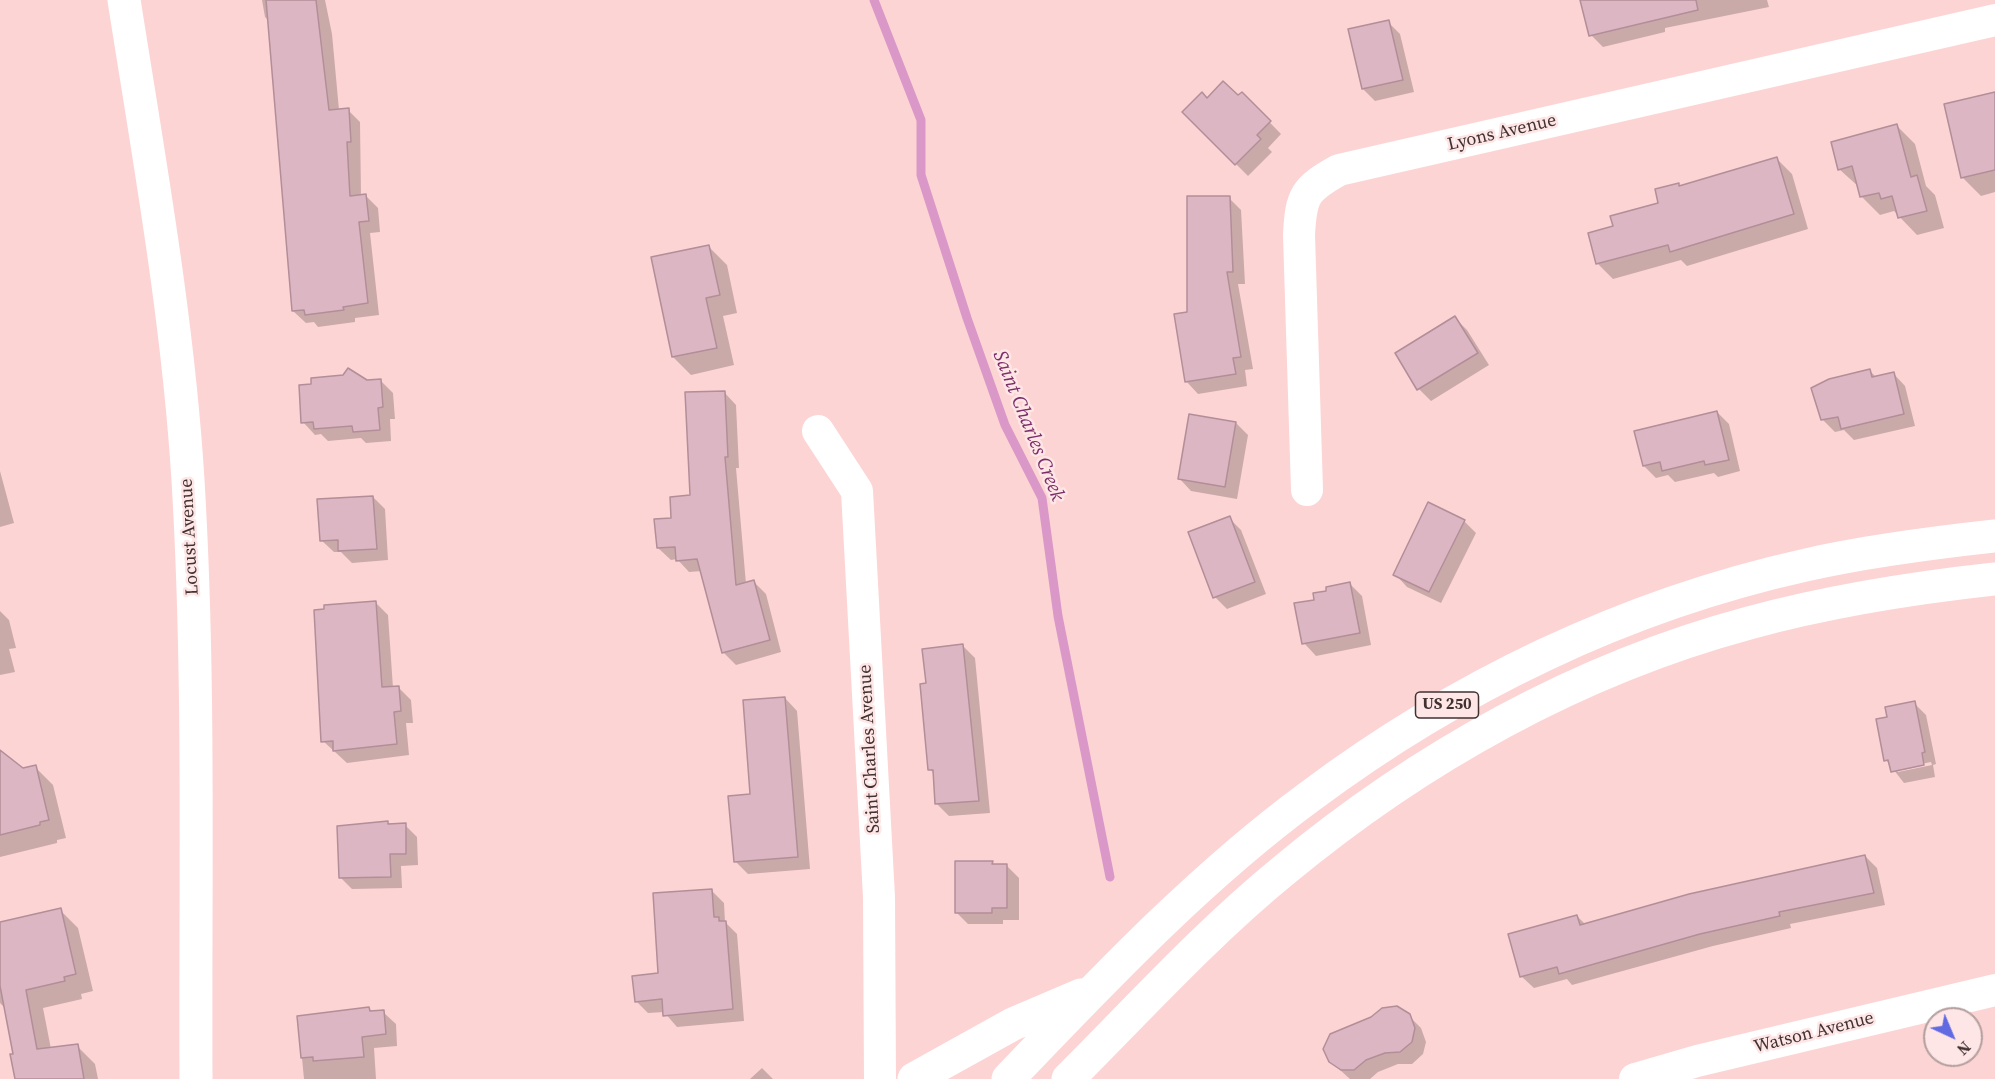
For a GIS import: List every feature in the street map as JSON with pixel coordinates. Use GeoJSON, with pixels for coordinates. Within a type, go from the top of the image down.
{"type":"FeatureCollection","features":[{"type":"Feature","properties":{"kind":"main road","name":"Locust Avenue"},"geometry":{"type":"LineString","coordinates":[[123,0],[170,286],[188,478],[194,639],[196,1079]]}},
{"type":"Feature","properties":{"kind":"main road","name":"US 250"},"geometry":{"type":"LineString","coordinates":[[1008,1079],[1094,990],[1225,866],[1307,798],[1386,742],[1469,692],[1528,662],[1610,626],[1706,592],[1805,565],[1905,547],[1995,536]]}},
{"type":"Feature","properties":{"kind":"main road","name":"US 250"},"geometry":{"type":"LineString","coordinates":[[1068,1079],[1225,923],[1281,872],[1355,814],[1434,761],[1516,714],[1586,681],[1664,650],[1748,623],[1822,605],[1995,579]]}},
{"type":"Feature","properties":{"kind":"main road"},"geometry":{"type":"LineString","coordinates":[[914,1079],[1013,1024],[1094,990]]}},
{"type":"Feature","properties":{"kind":"street","name":"Lyons Avenue"},"geometry":{"type":"LineString","coordinates":[[1306,490],[1299,235],[1300,210],[1310,187],[1339,170],[1995,20]]}},
{"type":"Feature","properties":{"kind":"street","name":"Saint Charles Avenue"},"geometry":{"type":"LineString","coordinates":[[818,431],[857,491],[879,897],[880,1079]]}},
{"type":"Feature","properties":{"kind":"street","name":"Watson Avenue"},"geometry":{"type":"LineString","coordinates":[[1635,1079],[1709,1058],[1995,990]]}},
{"type":"Feature","properties":{"kind":"building"},"geometry":{"type":"Polygon","coordinates":[[[266,0],[316,0],[329,110],[349,108],[351,142],[347,142],[350,196],[366,194],[369,221],[359,222],[368,303],[343,307],[344,310],[305,315],[304,310],[292,311],[266,0]]]}},
{"type":"Feature","properties":{"kind":"building"},"geometry":{"type":"Polygon","coordinates":[[[1580,0],[1696,0],[1698,10],[1589,36],[1580,0]]]}},
{"type":"Feature","properties":{"kind":"building"},"geometry":{"type":"Polygon","coordinates":[[[1389,20],[1403,80],[1362,89],[1348,29],[1389,20]]]}},
{"type":"Feature","properties":{"kind":"building"},"geometry":{"type":"Polygon","coordinates":[[[1223,81],[1238,95],[1242,92],[1271,121],[1257,135],[1261,139],[1235,165],[1182,112],[1202,92],[1207,98],[1223,81]]]}},
{"type":"Feature","properties":{"kind":"building"},"geometry":{"type":"Polygon","coordinates":[[[1995,92],[1995,170],[1961,178],[1944,104],[1995,92]]]}},
{"type":"Feature","properties":{"kind":"building"},"geometry":{"type":"Polygon","coordinates":[[[1897,124],[1911,177],[1917,175],[1927,211],[1898,218],[1892,196],[1881,199],[1879,193],[1860,197],[1852,166],[1838,170],[1831,142],[1897,124]]]}},
{"type":"Feature","properties":{"kind":"building"},"geometry":{"type":"Polygon","coordinates":[[[1777,157],[1794,214],[1670,252],[1668,245],[1596,264],[1588,233],[1613,226],[1610,216],[1658,203],[1655,189],[1679,183],[1679,186],[1777,157]]]}},
{"type":"Feature","properties":{"kind":"building"},"geometry":{"type":"Polygon","coordinates":[[[1187,196],[1230,196],[1233,272],[1227,272],[1241,357],[1233,358],[1236,374],[1185,382],[1174,314],[1187,312],[1187,196]]]}},
{"type":"Feature","properties":{"kind":"building"},"geometry":{"type":"Polygon","coordinates":[[[709,245],[720,295],[706,298],[717,348],[672,357],[651,257],[709,245]]]}},
{"type":"Feature","properties":{"kind":"building"},"geometry":{"type":"Polygon","coordinates":[[[1455,316],[1478,353],[1417,390],[1395,353],[1455,316]]]}},
{"type":"Feature","properties":{"kind":"building"},"geometry":{"type":"Polygon","coordinates":[[[348,368],[367,380],[381,379],[383,407],[378,408],[380,430],[353,432],[352,426],[314,429],[313,422],[301,423],[299,385],[311,384],[311,378],[343,375],[348,368]]]}},
{"type":"Feature","properties":{"kind":"building"},"geometry":{"type":"Polygon","coordinates":[[[1870,369],[1872,377],[1894,372],[1904,414],[1841,429],[1838,417],[1821,420],[1811,388],[1829,379],[1870,369]]]}},
{"type":"Feature","properties":{"kind":"building"},"geometry":{"type":"Polygon","coordinates":[[[725,391],[728,457],[725,457],[736,585],[754,580],[770,640],[722,653],[697,559],[676,561],[675,547],[657,548],[654,519],[671,518],[670,497],[690,495],[685,392],[725,391]]]}},
{"type":"Feature","properties":{"kind":"building"},"geometry":{"type":"Polygon","coordinates":[[[1717,411],[1729,460],[1705,465],[1704,461],[1662,471],[1660,462],[1643,466],[1634,431],[1717,411]]]}},
{"type":"Feature","properties":{"kind":"building"},"geometry":{"type":"Polygon","coordinates":[[[1189,414],[1236,422],[1225,487],[1178,479],[1189,414]]]}},
{"type":"Feature","properties":{"kind":"building"},"geometry":{"type":"Polygon","coordinates":[[[373,496],[377,549],[338,551],[338,540],[320,541],[317,499],[373,496]]]}},
{"type":"Feature","properties":{"kind":"building"},"geometry":{"type":"Polygon","coordinates":[[[1428,502],[1465,520],[1429,592],[1393,575],[1428,502]]]}},
{"type":"Feature","properties":{"kind":"building"},"geometry":{"type":"Polygon","coordinates":[[[1230,516],[1255,582],[1213,598],[1188,532],[1230,516]]]}},
{"type":"Feature","properties":{"kind":"building"},"geometry":{"type":"Polygon","coordinates":[[[1350,582],[1360,633],[1302,644],[1294,603],[1314,600],[1313,593],[1326,591],[1326,587],[1350,582]]]}},
{"type":"Feature","properties":{"kind":"building"},"geometry":{"type":"Polygon","coordinates":[[[376,601],[382,687],[399,686],[401,711],[394,712],[397,744],[333,751],[333,741],[321,742],[314,610],[324,609],[324,605],[376,601]]]}},
{"type":"Feature","properties":{"kind":"building"},"geometry":{"type":"Polygon","coordinates":[[[963,644],[979,801],[935,804],[933,770],[928,770],[920,684],[926,683],[922,649],[963,644]]]}},
{"type":"Feature","properties":{"kind":"building"},"geometry":{"type":"Polygon","coordinates":[[[785,697],[798,857],[734,862],[728,796],[750,794],[743,700],[785,697]]]}},
{"type":"Feature","properties":{"kind":"building"},"geometry":{"type":"Polygon","coordinates":[[[1915,701],[1925,752],[1922,753],[1924,765],[1891,772],[1888,760],[1884,761],[1876,719],[1887,717],[1885,707],[1915,701]]]}},
{"type":"Feature","properties":{"kind":"building"},"geometry":{"type":"Polygon","coordinates":[[[0,750],[23,768],[36,765],[49,820],[40,822],[40,825],[0,835],[0,750]]]}},
{"type":"Feature","properties":{"kind":"building"},"geometry":{"type":"Polygon","coordinates":[[[388,821],[388,824],[406,823],[406,854],[390,854],[391,877],[339,878],[337,826],[388,821]]]}},
{"type":"Feature","properties":{"kind":"building"},"geometry":{"type":"Polygon","coordinates":[[[1865,855],[1874,893],[1779,912],[1780,916],[1700,934],[1559,974],[1557,967],[1520,977],[1508,934],[1577,915],[1580,925],[1689,894],[1865,855]]]}},
{"type":"Feature","properties":{"kind":"building"},"geometry":{"type":"Polygon","coordinates":[[[955,861],[993,861],[992,864],[1007,864],[1007,908],[992,908],[992,913],[955,913],[955,861]]]}},
{"type":"Feature","properties":{"kind":"building"},"geometry":{"type":"Polygon","coordinates":[[[712,889],[714,917],[719,917],[719,921],[726,921],[733,1009],[663,1016],[662,999],[635,1002],[632,976],[658,973],[653,893],[712,889]]]}},
{"type":"Feature","properties":{"kind":"building"},"geometry":{"type":"Polygon","coordinates":[[[61,908],[76,974],[64,977],[65,981],[26,990],[37,1049],[78,1044],[84,1079],[15,1079],[10,1054],[13,1054],[0,986],[0,922],[61,908]]]}},
{"type":"Feature","properties":{"kind":"building"},"geometry":{"type":"Polygon","coordinates":[[[1397,1006],[1410,1014],[1415,1028],[1412,1042],[1400,1052],[1385,1053],[1366,1060],[1354,1070],[1341,1070],[1329,1062],[1323,1049],[1330,1034],[1371,1017],[1382,1008],[1397,1006]]]}},
{"type":"Feature","properties":{"kind":"building"},"geometry":{"type":"Polygon","coordinates":[[[369,1007],[370,1011],[384,1010],[386,1034],[362,1037],[364,1057],[313,1061],[313,1057],[301,1058],[297,1016],[369,1007]]]}},
{"type":"Feature","properties":{"kind":"waterway","name":"Saint Charles Creek"},"geometry":{"type":"LineString","coordinates":[[874,0],[921,120],[921,175],[967,318],[1005,425],[1042,498],[1058,616],[1110,877]]}}]}
